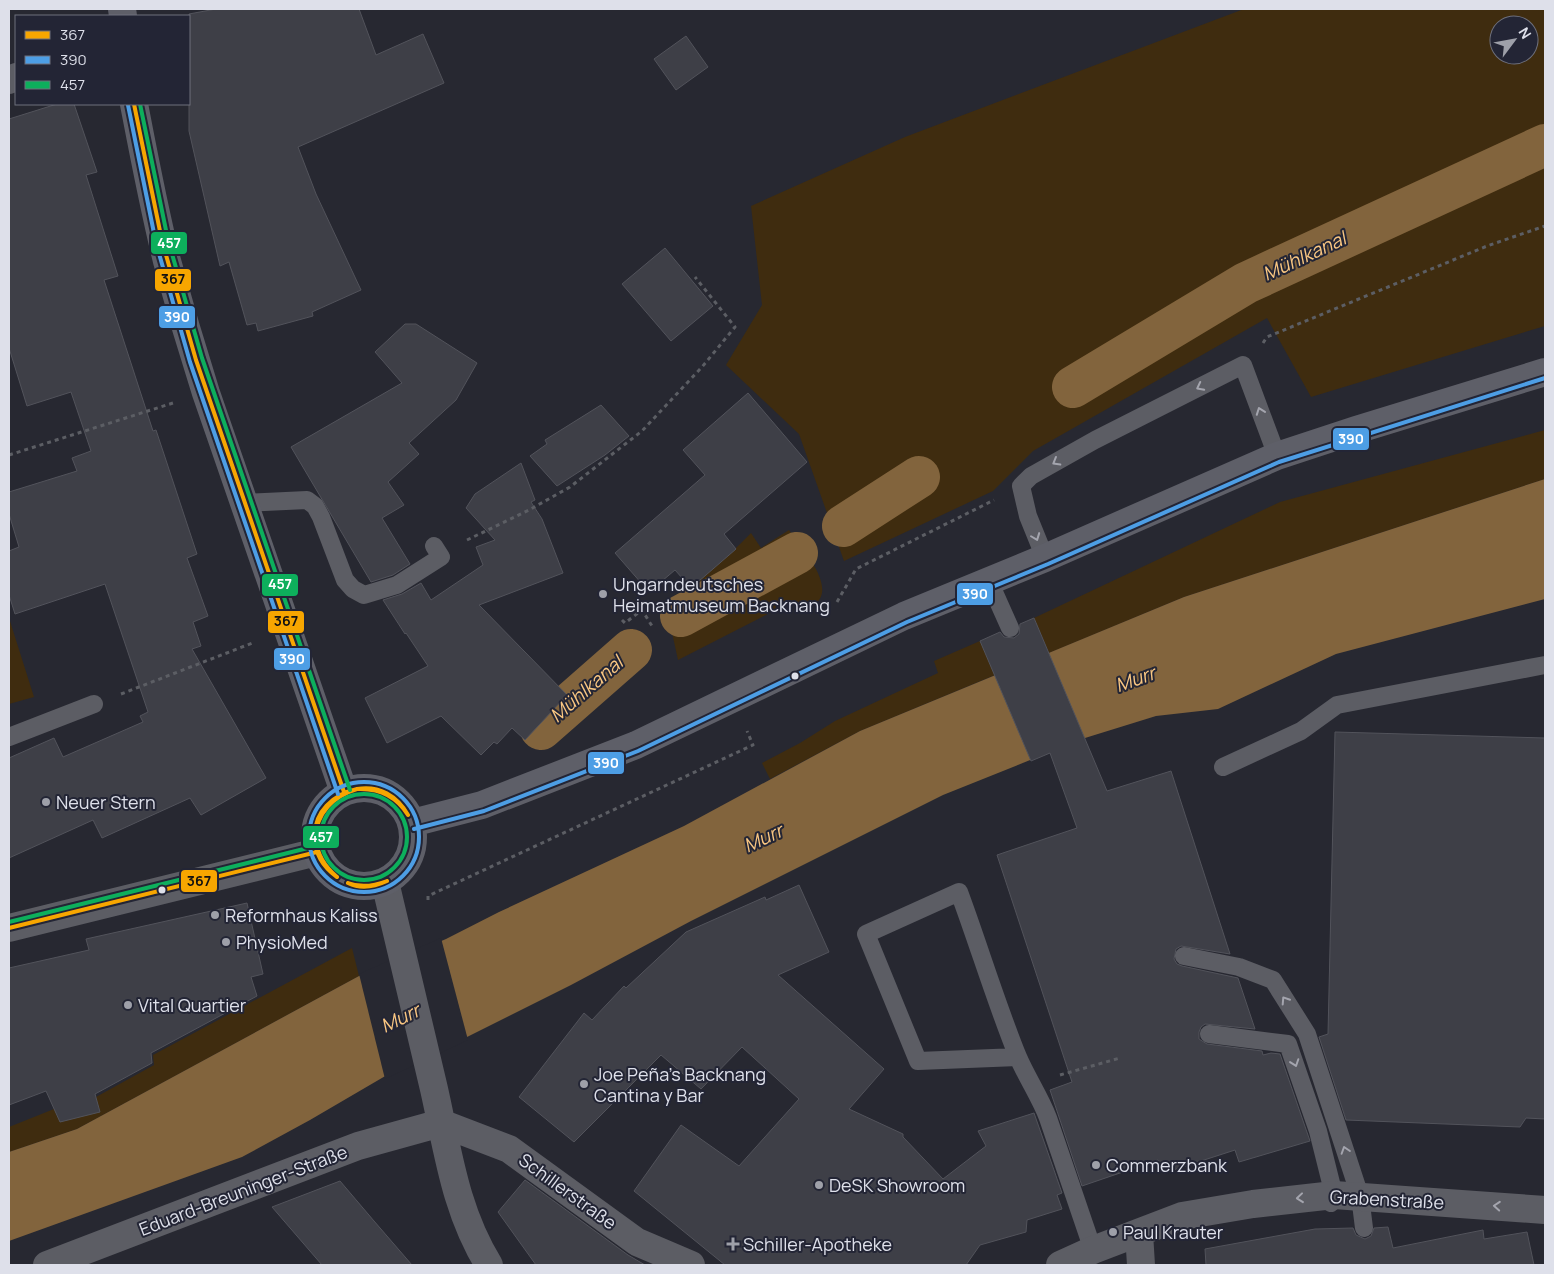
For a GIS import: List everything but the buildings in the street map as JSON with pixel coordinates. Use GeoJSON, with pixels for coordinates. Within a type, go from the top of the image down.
{"type":"FeatureCollection","features":[{"type":"Feature","properties":{"kind":"street"},"geometry":{"type":"LineString","coordinates":[[134,105],[167,260],[206,393],[344,792]]}},
{"type":"Feature","properties":{"kind":"street"},"geometry":{"type":"LineString","coordinates":[[412,823],[482,806],[636,744],[904,616],[1044,558],[1277,456],[1545,372]]}},
{"type":"Feature","properties":{"kind":"street"},"geometry":{"type":"LineString","coordinates":[[358,788],[372,788],[384,792],[396,800],[412,823],[411,852],[405,865],[396,876],[373,886],[360,887],[346,883],[333,876],[323,865],[316,852],[314,838],[316,824],[322,810],[332,799],[344,792],[358,788]]}},
{"type":"Feature","properties":{"kind":"street"},"geometry":{"type":"LineString","coordinates":[[9,928],[316,852]]}},
{"type":"Feature","properties":{"kind":"street"},"geometry":{"type":"LineString","coordinates":[[385,882],[454,1185],[475,1244],[489,1265]]}},
{"type":"Feature","properties":{"kind":"street","name":"Schillerstraße"},"geometry":{"type":"LineString","coordinates":[[441,1123],[509,1150],[584,1202],[637,1242],[691,1265]]}},
{"type":"Feature","properties":{"kind":"street","name":"Eduard-Breuninger-Straße"},"geometry":{"type":"LineString","coordinates":[[47,1265],[358,1146],[441,1123]]}},
{"type":"Feature","properties":{"kind":"street","name":"Grabenstraße"},"geometry":{"type":"LineString","coordinates":[[1060,1265],[1093,1250],[1182,1216],[1253,1204],[1341,1199],[1545,1210]]}},
{"type":"Feature","properties":{"kind":"street"},"geometry":{"type":"LineString","coordinates":[[1139,1233],[1141,1265]]}},
{"type":"Feature","properties":{"kind":"lane"},"geometry":{"type":"LineString","coordinates":[[1044,558],[1028,516],[1021,486],[1031,476],[1095,440],[1243,365],[1277,456]]}},
{"type":"Feature","properties":{"kind":"lane"},"geometry":{"type":"LineString","coordinates":[[244,503],[307,500],[315,506],[345,580],[353,589],[364,594],[396,585],[438,551]]}},
{"type":"Feature","properties":{"kind":"lane"},"geometry":{"type":"LineString","coordinates":[[990,580],[1010,628]]}},
{"type":"Feature","properties":{"kind":"lane"},"geometry":{"type":"LineString","coordinates":[[1223,768],[1301,731],[1337,705],[1545,665]]}},
{"type":"Feature","properties":{"kind":"lane"},"geometry":{"type":"LineString","coordinates":[[9,737],[94,704]]}},
{"type":"Feature","properties":{"kind":"lane"},"geometry":{"type":"LineString","coordinates":[[1018,1057],[918,1061],[866,934],[959,892],[1018,1057],[1041,1100],[1048,1118],[1093,1250]]}},
{"type":"Feature","properties":{"kind":"lane"},"geometry":{"type":"LineString","coordinates":[[1184,956],[1239,967],[1273,980],[1307,1034],[1341,1199]]}},
{"type":"Feature","properties":{"kind":"lane"},"geometry":{"type":"LineString","coordinates":[[1208,1034],[1288,1044],[1341,1199],[1364,1228]]}},
{"type":"Feature","properties":{"kind":"path"},"geometry":{"type":"LineString","coordinates":[[1243,365],[1267,337],[1487,246],[1545,226]]}},
{"type":"Feature","properties":{"kind":"path"},"geometry":{"type":"LineString","coordinates":[[473,536],[529,510],[570,487],[642,431],[702,367],[735,327],[695,277]]}},
{"type":"Feature","properties":{"kind":"path"},"geometry":{"type":"LineString","coordinates":[[9,455],[206,393]]}},
{"type":"Feature","properties":{"kind":"path"},"geometry":{"type":"LineString","coordinates":[[836,602],[856,569],[1021,486]]}},
{"type":"Feature","properties":{"kind":"path"},"geometry":{"type":"LineString","coordinates":[[622,620],[625,623],[642,610],[652,626]]}},
{"type":"Feature","properties":{"kind":"path"},"geometry":{"type":"LineString","coordinates":[[94,704],[288,629]]}},
{"type":"Feature","properties":{"kind":"path"},"geometry":{"type":"LineString","coordinates":[[445,889],[748,748]]}},
{"type":"Feature","properties":{"kind":"path"},"geometry":{"type":"LineString","coordinates":[[1069,1073],[1120,1058]]}},
{"type":"Feature","properties":{"kind":"shaded area"},"geometry":{"type":"Polygon","coordinates":[[[1244,9],[1545,9],[1545,326],[1311,397],[1267,318],[1033,451],[993,491],[844,561],[799,434],[726,365],[762,305],[751,206],[905,137],[1244,9]]]}},
{"type":"Feature","properties":{"kind":"shaded area"},"geometry":{"type":"Polygon","coordinates":[[[1545,430],[1545,479],[1184,597],[1049,653],[1034,618],[1280,502],[1545,430]]]}},
{"type":"Feature","properties":{"kind":"shaded area"},"geometry":{"type":"Polygon","coordinates":[[[789,530],[808,556],[820,577],[821,597],[815,604],[797,612],[793,601],[678,660],[666,605],[710,571],[751,533],[761,548],[789,530]]]}},
{"type":"Feature","properties":{"kind":"shaded area"},"geometry":{"type":"Polygon","coordinates":[[[9,618],[34,697],[9,704],[9,618]]]}},
{"type":"Feature","properties":{"kind":"shaded area"},"geometry":{"type":"Polygon","coordinates":[[[980,641],[995,675],[860,731],[770,779],[762,763],[800,743],[835,721],[938,673],[934,661],[980,641]]]}},
{"type":"Feature","properties":{"kind":"shaded area"},"geometry":{"type":"Polygon","coordinates":[[[352,948],[359,976],[77,1129],[9,1152],[9,1127],[54,1109],[100,1111],[96,1097],[154,1065],[153,1055],[352,948]]]}},
{"type":"Feature","properties":{"kind":"water","name":"Murr"},"geometry":{"type":"Polygon","coordinates":[[[1545,479],[1545,599],[1336,654],[1218,709],[1156,716],[1085,738],[943,795],[691,921],[571,985],[387,1075],[242,1157],[9,1241],[9,1152],[77,1129],[359,976],[446,939],[499,912],[684,826],[860,731],[1184,597],[1545,479]]]}},
{"type":"Feature","properties":{"kind":"pier"},"geometry":{"type":"Polygon","coordinates":[[[441,938],[468,1040],[385,1079],[359,974],[441,938]]]}},
{"type":"Feature","properties":{"kind":"waterway","name":"Mühlkanal"},"geometry":{"type":"LineString","coordinates":[[1073,387],[1246,283],[1545,145]]}},
{"type":"Feature","properties":{"kind":"waterway","name":"Mühlkanal"},"geometry":{"type":"LineString","coordinates":[[843,526],[919,477]]}},
{"type":"Feature","properties":{"kind":"waterway","name":"Mühlkanal"},"geometry":{"type":"LineString","coordinates":[[681,616],[797,553]]}},
{"type":"Feature","properties":{"kind":"waterway","name":"Mühlkanal"},"geometry":{"type":"LineString","coordinates":[[541,729],[631,650]]}},
{"type":"Feature","properties":{"kind":"transit line","name":"390"},"geometry":{"type":"LineString","coordinates":[[128,105],[156,243],[190,362],[338,794]]}},
{"type":"Feature","properties":{"kind":"transit line","name":"367"},"geometry":{"type":"LineString","coordinates":[[134,105],[162,241],[196,360],[344,792]]}},
{"type":"Feature","properties":{"kind":"transit line","name":"457"},"geometry":{"type":"LineString","coordinates":[[140,105],[168,240],[202,358],[350,790]]}},
{"type":"Feature","properties":{"kind":"transit line","name":"390"},"geometry":{"type":"LineString","coordinates":[[414,829],[484,811],[638,751],[907,622],[1048,564],[1279,462],[1545,378]]}},
{"type":"Feature","properties":{"kind":"transit line","name":"390"},"geometry":{"type":"LineString","coordinates":[[364,782],[385,786],[403,798],[415,816],[419,837],[415,858],[403,876],[385,888],[364,892],[343,888],[325,876],[313,858],[309,837],[313,816],[325,798],[343,786],[364,782]]}},
{"type":"Feature","properties":{"kind":"transit line","name":"367"},"geometry":{"type":"LineString","coordinates":[[315,838],[317,820],[321,812],[340,795],[357,789]]}},
{"type":"Feature","properties":{"kind":"transit line","name":"367"},"geometry":{"type":"LineString","coordinates":[[315,838],[319,821],[328,807],[341,796],[357,789]]}},
{"type":"Feature","properties":{"kind":"transit line","name":"367"},"geometry":{"type":"LineString","coordinates":[[357,789],[373,789],[387,793],[404,808],[408,815]]}},
{"type":"Feature","properties":{"kind":"transit line","name":"367"},"geometry":{"type":"LineString","coordinates":[[357,789],[373,790],[387,795],[398,803],[408,815]]}},
{"type":"Feature","properties":{"kind":"transit line","name":"457"},"geometry":{"type":"LineString","coordinates":[[364,794],[380,797],[388,801],[400,813],[404,821],[407,837],[404,853],[400,861],[388,873],[380,877],[364,880],[348,877],[340,873],[328,861],[324,853],[321,837],[324,821],[328,813],[340,801],[348,797],[364,794]]}},
{"type":"Feature","properties":{"kind":"transit line","name":"367"},"geometry":{"type":"LineString","coordinates":[[315,838],[322,860],[337,877]]}},
{"type":"Feature","properties":{"kind":"transit line","name":"367"},"geometry":{"type":"LineString","coordinates":[[315,838],[318,855],[328,869],[337,877]]}},
{"type":"Feature","properties":{"kind":"transit line","name":"457"},"geometry":{"type":"LineString","coordinates":[[9,922],[316,846]]}},
{"type":"Feature","properties":{"kind":"transit line","name":"367"},"geometry":{"type":"LineString","coordinates":[[9,928],[317,852]]}},
{"type":"Feature","properties":{"kind":"transit line","name":"367"},"geometry":{"type":"LineString","coordinates":[[348,883],[368,886],[387,881]]}},
{"type":"Feature","properties":{"kind":"transit line","name":"367"},"geometry":{"type":"LineString","coordinates":[[348,883],[367,887],[387,881]]}},
{"type":"Feature","properties":{"kind":"place","name":"Ungarndeutsches Heimatmuseum Backnang"},"geometry":{"type":"Point","coordinates":[603,594]}},
{"type":"Feature","properties":{"kind":"place","name":"Neuer Stern"},"geometry":{"type":"Point","coordinates":[46,802]}},
{"type":"Feature","properties":{"kind":"place","name":"Reformhaus Kaliss"},"geometry":{"type":"Point","coordinates":[215,915]}},
{"type":"Feature","properties":{"kind":"place","name":"PhysioMed"},"geometry":{"type":"Point","coordinates":[226,942]}},
{"type":"Feature","properties":{"kind":"place","name":"Vital Quartier"},"geometry":{"type":"Point","coordinates":[128,1005]}},
{"type":"Feature","properties":{"kind":"place","name":"Joe Peña’s Backnang Cantina y Bar"},"geometry":{"type":"Point","coordinates":[584,1084]}},
{"type":"Feature","properties":{"kind":"place","name":"Commerzbank"},"geometry":{"type":"Point","coordinates":[1096,1165]}},
{"type":"Feature","properties":{"kind":"place","name":"DeSK Showroom"},"geometry":{"type":"Point","coordinates":[819,1185]}},
{"type":"Feature","properties":{"kind":"place","name":"Paul Krauter"},"geometry":{"type":"Point","coordinates":[1113,1232]}},
{"type":"Feature","properties":{"kind":"place","name":"Schiller-Apotheke"},"geometry":{"type":"Point","coordinates":[733,1244]}}]}
